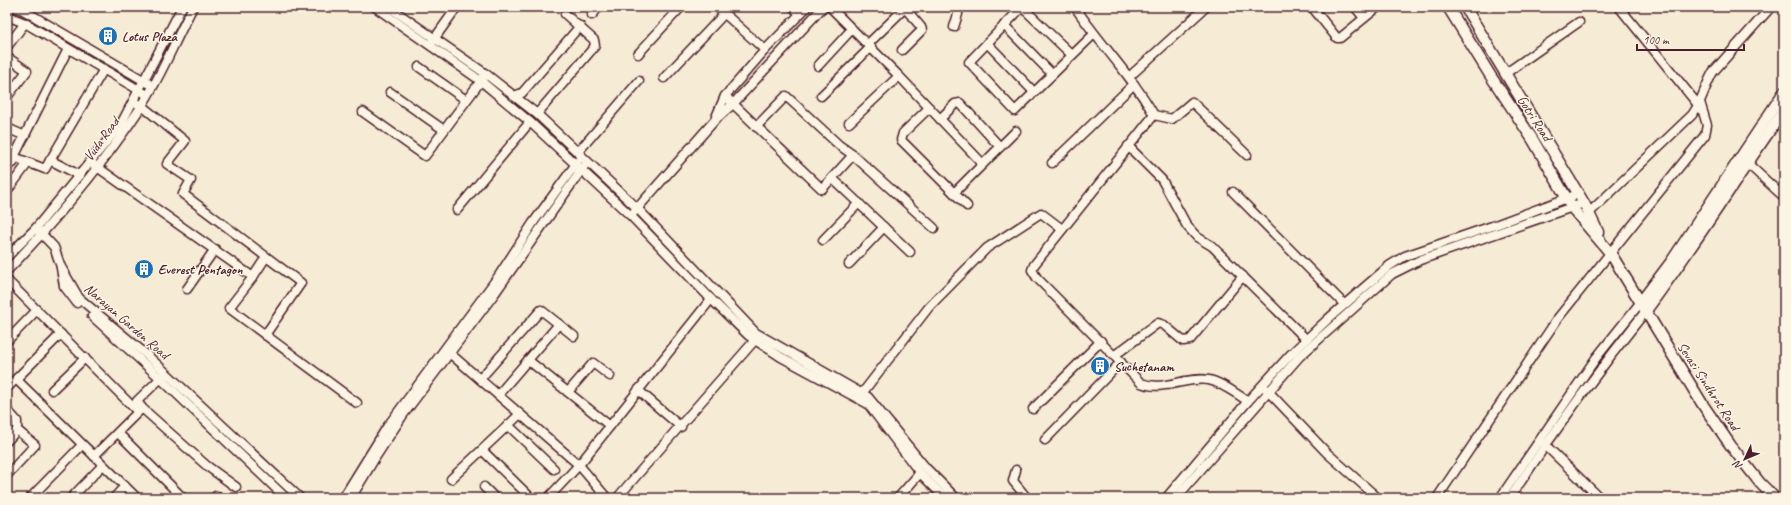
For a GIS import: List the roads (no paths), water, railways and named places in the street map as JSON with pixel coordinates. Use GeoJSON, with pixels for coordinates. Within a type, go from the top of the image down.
{"type":"FeatureCollection","features":[{"type":"Feature","properties":{"kind":"main road","name":"Gotri Road"},"geometry":{"type":"LineString","coordinates":[[1448,7],[1490,75],[1533,140],[1573,209],[1602,241],[1628,282]]}},
{"type":"Feature","properties":{"kind":"main road","name":"Gotri Road"},"geometry":{"type":"LineString","coordinates":[[1465,7],[1587,208],[1602,241]]}},
{"type":"Feature","properties":{"kind":"main road"},"geometry":{"type":"LineString","coordinates":[[1642,308],[1784,92]]}},
{"type":"Feature","properties":{"kind":"main road"},"geometry":{"type":"LineString","coordinates":[[1642,308],[1678,268],[1784,110]]}},
{"type":"Feature","properties":{"kind":"main road","name":"Sevasi Sindhrot Road"},"geometry":{"type":"LineString","coordinates":[[1628,282],[1642,308],[1730,446],[1760,483],[1775,498]]}},
{"type":"Feature","properties":{"kind":"street"},"geometry":{"type":"LineString","coordinates":[[7,46],[14,7],[23,10],[153,85]]}},
{"type":"Feature","properties":{"kind":"street","name":"Vuda Road"},"geometry":{"type":"LineString","coordinates":[[7,257],[36,228],[121,124],[134,102],[182,7]]}},
{"type":"Feature","properties":{"kind":"street","name":"Vuda Road"},"geometry":{"type":"LineString","coordinates":[[7,271],[42,235],[98,167],[142,106],[193,7]]}},
{"type":"Feature","properties":{"kind":"street"},"geometry":{"type":"LineString","coordinates":[[375,7],[486,74],[537,114],[637,208],[756,333],[860,395],[920,473],[945,498]]}},
{"type":"Feature","properties":{"kind":"street"},"geometry":{"type":"LineString","coordinates":[[389,7],[530,122],[631,216],[711,299],[755,340],[781,357],[873,401],[929,471],[956,498]]}},
{"type":"Feature","properties":{"kind":"street"},"geometry":{"type":"LineString","coordinates":[[432,42],[457,7]]}},
{"type":"Feature","properties":{"kind":"street"},"geometry":{"type":"LineString","coordinates":[[592,15],[599,7]]}},
{"type":"Feature","properties":{"kind":"street"},"geometry":{"type":"LineString","coordinates":[[638,54],[680,7]]}},
{"type":"Feature","properties":{"kind":"street"},"geometry":{"type":"LineString","coordinates":[[717,7],[765,50]]}},
{"type":"Feature","properties":{"kind":"street"},"geometry":{"type":"LineString","coordinates":[[793,7],[800,14]]}},
{"type":"Feature","properties":{"kind":"street"},"geometry":{"type":"LineString","coordinates":[[714,120],[725,96],[765,50],[807,7]]}},
{"type":"Feature","properties":{"kind":"street"},"geometry":{"type":"LineString","coordinates":[[631,216],[714,120],[733,104],[823,7]]}},
{"type":"Feature","properties":{"kind":"street"},"geometry":{"type":"LineString","coordinates":[[830,7],[870,46],[983,164]]}},
{"type":"Feature","properties":{"kind":"street"},"geometry":{"type":"LineString","coordinates":[[821,96],[870,46],[904,7],[922,30],[902,50]]}},
{"type":"Feature","properties":{"kind":"street"},"geometry":{"type":"LineString","coordinates":[[954,27],[958,14],[957,7]]}},
{"type":"Feature","properties":{"kind":"street"},"geometry":{"type":"LineString","coordinates":[[1072,55],[1022,7],[969,62],[1015,111],[1094,34]]}},
{"type":"Feature","properties":{"kind":"street"},"geometry":{"type":"LineString","coordinates":[[1075,7],[1094,34],[1129,77],[1154,115],[1172,118],[1192,102],[1247,155]]}},
{"type":"Feature","properties":{"kind":"street"},"geometry":{"type":"LineString","coordinates":[[1129,77],[1206,7]]}},
{"type":"Feature","properties":{"kind":"street"},"geometry":{"type":"LineString","coordinates":[[1312,7],[1336,38],[1340,38],[1378,7]]}},
{"type":"Feature","properties":{"kind":"street"},"geometry":{"type":"LineString","coordinates":[[1355,7],[1364,18]]}},
{"type":"Feature","properties":{"kind":"street"},"geometry":{"type":"LineString","coordinates":[[1437,498],[1558,318],[1706,135],[1707,125],[1699,104],[1619,7]]}},
{"type":"Feature","properties":{"kind":"street"},"geometry":{"type":"LineString","coordinates":[[1173,497],[1308,348],[1372,290],[1401,268],[1573,209],[1587,208],[1688,120],[1699,104],[1713,72],[1771,7]]}},
{"type":"Feature","properties":{"kind":"street"},"geometry":{"type":"LineString","coordinates":[[13,19],[23,10]]}},
{"type":"Feature","properties":{"kind":"street"},"geometry":{"type":"LineString","coordinates":[[537,114],[594,49],[594,40],[565,14]]}},
{"type":"Feature","properties":{"kind":"street"},"geometry":{"type":"LineString","coordinates":[[664,78],[724,14]]}},
{"type":"Feature","properties":{"kind":"street"},"geometry":{"type":"LineString","coordinates":[[13,19],[68,48],[148,95]]}},
{"type":"Feature","properties":{"kind":"street"},"geometry":{"type":"LineString","coordinates":[[1506,73],[1579,22]]}},
{"type":"Feature","properties":{"kind":"street"},"geometry":{"type":"LineString","coordinates":[[1004,25],[1052,74]]}},
{"type":"Feature","properties":{"kind":"street"},"geometry":{"type":"LineString","coordinates":[[514,96],[522,93],[580,26]]}},
{"type":"Feature","properties":{"kind":"street"},"geometry":{"type":"LineString","coordinates":[[818,66],[852,29]]}},
{"type":"Feature","properties":{"kind":"street"},"geometry":{"type":"LineString","coordinates":[[987,43],[1034,92]]}},
{"type":"Feature","properties":{"kind":"street"},"geometry":{"type":"LineString","coordinates":[[68,48],[25,136],[11,159],[28,163],[45,170],[104,69]]}},
{"type":"Feature","properties":{"kind":"street"},"geometry":{"type":"LineString","coordinates":[[7,57],[27,71],[7,97]]}},
{"type":"Feature","properties":{"kind":"street"},"geometry":{"type":"LineString","coordinates":[[419,67],[466,100]]}},
{"type":"Feature","properties":{"kind":"street"},"geometry":{"type":"LineString","coordinates":[[363,112],[425,156],[486,74]]}},
{"type":"Feature","properties":{"kind":"street"},"geometry":{"type":"LineString","coordinates":[[849,123],[899,76]]}},
{"type":"Feature","properties":{"kind":"street"},"geometry":{"type":"LineString","coordinates":[[343,498],[387,426],[499,287],[578,167],[583,156],[639,81]]}},
{"type":"Feature","properties":{"kind":"street"},"geometry":{"type":"LineString","coordinates":[[1052,163],[1134,84]]}},
{"type":"Feature","properties":{"kind":"street"},"geometry":{"type":"LineString","coordinates":[[390,92],[444,130]]}},
{"type":"Feature","properties":{"kind":"street"},"geometry":{"type":"LineString","coordinates":[[725,96],[822,189],[853,155]]}},
{"type":"Feature","properties":{"kind":"street"},"geometry":{"type":"LineString","coordinates":[[756,127],[786,96],[839,145],[853,155],[934,228]]}},
{"type":"Feature","properties":{"kind":"street"},"geometry":{"type":"LineString","coordinates":[[134,102],[142,106],[185,141],[167,164],[190,180],[183,194],[301,283],[265,335]]}},
{"type":"Feature","properties":{"kind":"street"},"geometry":{"type":"LineString","coordinates":[[940,119],[955,104],[960,103],[1000,147]]}},
{"type":"Feature","properties":{"kind":"street"},"geometry":{"type":"LineString","coordinates":[[928,108],[903,133],[901,140],[967,206]]}},
{"type":"Feature","properties":{"kind":"street"},"geometry":{"type":"LineString","coordinates":[[1154,115],[1137,138],[1128,146],[1062,229],[1034,265],[1032,270],[1037,278],[1116,355],[1137,380],[1147,385],[1157,386],[1207,380],[1216,382],[1248,401]]}},
{"type":"Feature","properties":{"kind":"street"},"geometry":{"type":"LineString","coordinates":[[457,210],[530,122]]}},
{"type":"Feature","properties":{"kind":"street"},"geometry":{"type":"LineString","coordinates":[[7,128],[25,136]]}},
{"type":"Feature","properties":{"kind":"street"},"geometry":{"type":"LineString","coordinates":[[954,193],[1016,131]]}},
{"type":"Feature","properties":{"kind":"street"},"geometry":{"type":"LineString","coordinates":[[1128,146],[1162,180],[1187,226],[1197,237],[1212,246],[1306,339]]}},
{"type":"Feature","properties":{"kind":"street"},"geometry":{"type":"LineString","coordinates":[[50,160],[79,175]]}},
{"type":"Feature","properties":{"kind":"street"},"geometry":{"type":"LineString","coordinates":[[90,162],[253,277]]}},
{"type":"Feature","properties":{"kind":"street"},"geometry":{"type":"LineString","coordinates":[[7,190],[28,163]]}},
{"type":"Feature","properties":{"kind":"street"},"geometry":{"type":"LineString","coordinates":[[1747,163],[1784,197]]}},
{"type":"Feature","properties":{"kind":"street"},"geometry":{"type":"LineString","coordinates":[[832,178],[910,252]]}},
{"type":"Feature","properties":{"kind":"street"},"geometry":{"type":"LineString","coordinates":[[1233,192],[1344,304]]}},
{"type":"Feature","properties":{"kind":"street"},"geometry":{"type":"LineString","coordinates":[[1173,497],[1262,385],[1306,339],[1388,266],[1405,256],[1578,194]]}},
{"type":"Feature","properties":{"kind":"street"},"geometry":{"type":"LineString","coordinates":[[823,240],[859,203]]}},
{"type":"Feature","properties":{"kind":"street"},"geometry":{"type":"LineString","coordinates":[[860,395],[929,307],[987,248],[1041,213],[1062,229]]}},
{"type":"Feature","properties":{"kind":"street"},"geometry":{"type":"LineString","coordinates":[[849,264],[884,227]]}},
{"type":"Feature","properties":{"kind":"street"},"geometry":{"type":"LineString","coordinates":[[36,228],[42,235]]}},
{"type":"Feature","properties":{"kind":"street","name":"Narayan Garden Road"},"geometry":{"type":"LineString","coordinates":[[42,235],[52,245],[61,267],[61,279],[73,299],[164,376],[300,498]]}},
{"type":"Feature","properties":{"kind":"street"},"geometry":{"type":"LineString","coordinates":[[187,289],[215,249]]}},
{"type":"Feature","properties":{"kind":"street"},"geometry":{"type":"LineString","coordinates":[[266,257],[253,277],[229,308],[357,403]]}},
{"type":"Feature","properties":{"kind":"street"},"geometry":{"type":"LineString","coordinates":[[1116,355],[1158,323],[1164,325],[1183,341],[1190,340],[1243,276]]}},
{"type":"Feature","properties":{"kind":"street"},"geometry":{"type":"LineString","coordinates":[[7,280],[85,358],[140,410],[207,466],[236,487]]}},
{"type":"Feature","properties":{"kind":"street"},"geometry":{"type":"LineString","coordinates":[[548,498],[579,465],[711,299]]}},
{"type":"Feature","properties":{"kind":"street"},"geometry":{"type":"LineString","coordinates":[[1500,498],[1606,361],[1642,308]]}},
{"type":"Feature","properties":{"kind":"street"},"geometry":{"type":"LineString","coordinates":[[7,341],[37,310]]}},
{"type":"Feature","properties":{"kind":"street"},"geometry":{"type":"LineString","coordinates":[[480,379],[541,310],[574,336]]}},
{"type":"Feature","properties":{"kind":"street"},"geometry":{"type":"LineString","coordinates":[[498,395],[559,324]]}},
{"type":"Feature","properties":{"kind":"street"},"geometry":{"type":"LineString","coordinates":[[7,388],[61,334]]}},
{"type":"Feature","properties":{"kind":"street"},"geometry":{"type":"LineString","coordinates":[[617,498],[681,427],[755,340]]}},
{"type":"Feature","properties":{"kind":"street"},"geometry":{"type":"LineString","coordinates":[[1033,409],[1101,341]]}},
{"type":"Feature","properties":{"kind":"street"},"geometry":{"type":"LineString","coordinates":[[447,351],[579,465],[607,498]]}},
{"type":"Feature","properties":{"kind":"street"},"geometry":{"type":"LineString","coordinates":[[351,498],[392,431],[447,351]]}},
{"type":"Feature","properties":{"kind":"street"},"geometry":{"type":"LineString","coordinates":[[52,390],[85,358]]}},
{"type":"Feature","properties":{"kind":"street"},"geometry":{"type":"LineString","coordinates":[[528,360],[610,426]]}},
{"type":"Feature","properties":{"kind":"street"},"geometry":{"type":"LineString","coordinates":[[1045,440],[1121,362]]}},
{"type":"Feature","properties":{"kind":"street"},"geometry":{"type":"LineString","coordinates":[[568,392],[593,363],[610,376]]}},
{"type":"Feature","properties":{"kind":"street"},"geometry":{"type":"LineString","coordinates":[[140,410],[137,401],[164,376]]}},
{"type":"Feature","properties":{"kind":"street","name":"Narayan Garden Road"},"geometry":{"type":"LineString","coordinates":[[164,376],[281,496]]}},
{"type":"Feature","properties":{"kind":"street"},"geometry":{"type":"LineString","coordinates":[[16,379],[137,498]]}},
{"type":"Feature","properties":{"kind":"street"},"geometry":{"type":"LineString","coordinates":[[1262,385],[1327,453],[1378,498]]}},
{"type":"Feature","properties":{"kind":"street"},"geometry":{"type":"LineString","coordinates":[[638,390],[681,427]]}},
{"type":"Feature","properties":{"kind":"street"},"geometry":{"type":"LineString","coordinates":[[7,410],[18,421],[17,430],[7,441]]}},
{"type":"Feature","properties":{"kind":"street"},"geometry":{"type":"LineString","coordinates":[[94,456],[140,410]]}},
{"type":"Feature","properties":{"kind":"street"},"geometry":{"type":"LineString","coordinates":[[451,479],[520,414]]}},
{"type":"Feature","properties":{"kind":"street"},"geometry":{"type":"LineString","coordinates":[[508,425],[554,469]]}},
{"type":"Feature","properties":{"kind":"street"},"geometry":{"type":"LineString","coordinates":[[7,475],[35,445],[17,430]]}},
{"type":"Feature","properties":{"kind":"street"},"geometry":{"type":"LineString","coordinates":[[118,432],[183,498]]}},
{"type":"Feature","properties":{"kind":"street"},"geometry":{"type":"LineString","coordinates":[[1510,498],[1542,442]]}},
{"type":"Feature","properties":{"kind":"street"},"geometry":{"type":"LineString","coordinates":[[1542,442],[1600,498]]}},
{"type":"Feature","properties":{"kind":"street"},"geometry":{"type":"LineString","coordinates":[[30,498],[82,445]]}},
{"type":"Feature","properties":{"kind":"street"},"geometry":{"type":"LineString","coordinates":[[482,450],[529,496]]}},
{"type":"Feature","properties":{"kind":"street"},"geometry":{"type":"LineString","coordinates":[[71,498],[103,464]]}},
{"type":"Feature","properties":{"kind":"street"},"geometry":{"type":"LineString","coordinates":[[1016,470],[1013,481],[1027,498]]}},
{"type":"Feature","properties":{"kind":"street"},"geometry":{"type":"LineString","coordinates":[[898,498],[920,473]]}},
{"type":"Feature","properties":{"kind":"street"},"geometry":{"type":"LineString","coordinates":[[114,498],[125,486]]}},
{"type":"Feature","properties":{"kind":"street"},"geometry":{"type":"LineString","coordinates":[[281,496],[287,486]]}},
{"type":"Feature","properties":{"kind":"street"},"geometry":{"type":"LineString","coordinates":[[484,487],[495,498]]}},
{"type":"Feature","properties":{"kind":"street"},"geometry":{"type":"LineString","coordinates":[[214,498],[216,496],[219,498]]}},
{"type":"Feature","properties":{"kind":"place","name":"Lotus Plaza"},"geometry":{"type":"Point","coordinates":[108,36]}},
{"type":"Feature","properties":{"kind":"place","name":"Everest Pentagon"},"geometry":{"type":"Point","coordinates":[144,269]}},
{"type":"Feature","properties":{"kind":"place","name":"Suchetanam"},"geometry":{"type":"Point","coordinates":[1100,366]}}]}
